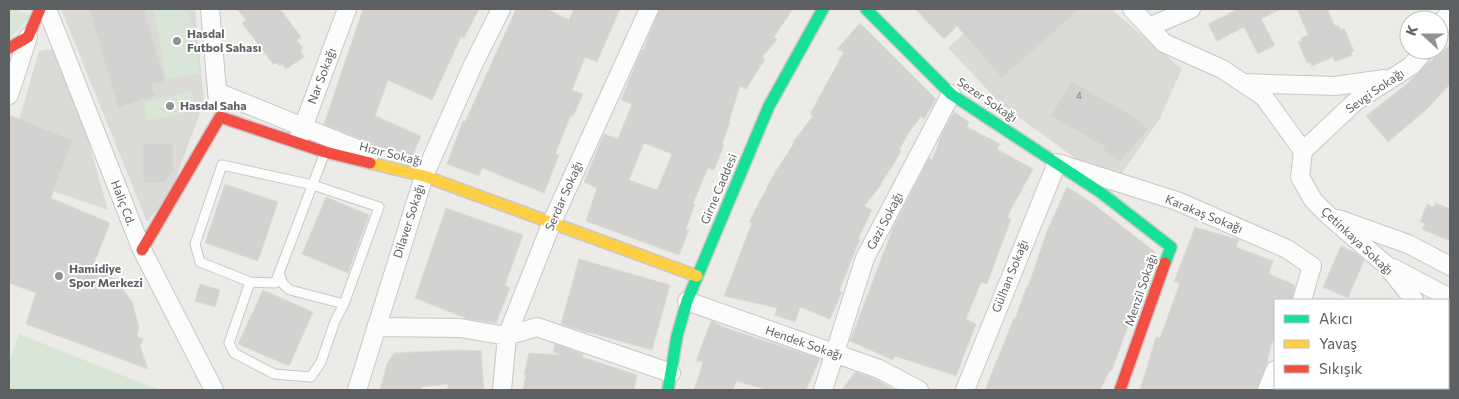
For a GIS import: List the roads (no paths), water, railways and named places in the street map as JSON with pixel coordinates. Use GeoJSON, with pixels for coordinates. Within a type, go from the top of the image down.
{"type":"FeatureCollection","features":[{"type":"Feature","properties":{"kind":"street"},"geometry":{"type":"LineString","coordinates":[[9,94],[28,37],[40,9]]}},
{"type":"Feature","properties":{"kind":"street","name":"Haliç Cd."},"geometry":{"type":"LineString","coordinates":[[48,9],[142,250],[214,390]]}},
{"type":"Feature","properties":{"kind":"street"},"geometry":{"type":"LineString","coordinates":[[142,250],[220,117],[210,9]]}},
{"type":"Feature","properties":{"kind":"street","name":"Nar Sokağı"},"geometry":{"type":"LineString","coordinates":[[300,135],[347,9]]}},
{"type":"Feature","properties":{"kind":"street","name":"Dilaver Sokağı"},"geometry":{"type":"LineString","coordinates":[[356,390],[424,176],[473,65],[501,9]]}},
{"type":"Feature","properties":{"kind":"street","name":"Serdar Sokağı"},"geometry":{"type":"LineString","coordinates":[[502,390],[507,336],[552,222],[649,9]]}},
{"type":"Feature","properties":{"kind":"street","name":"Girne Caddesi"},"geometry":{"type":"LineString","coordinates":[[670,382],[677,336],[697,276],[769,106],[823,9]]}},
{"type":"Feature","properties":{"kind":"street","name":"Sezer Sokağı"},"geometry":{"type":"LineString","coordinates":[[866,9],[951,94],[1057,163]]}},
{"type":"Feature","properties":{"kind":"street"},"geometry":{"type":"LineString","coordinates":[[1132,9],[1164,43],[1222,69],[1264,97],[1303,151]]}},
{"type":"Feature","properties":{"kind":"street"},"geometry":{"type":"LineString","coordinates":[[1149,27],[1191,9]]}},
{"type":"Feature","properties":{"kind":"street"},"geometry":{"type":"LineString","coordinates":[[9,48],[28,37]]}},
{"type":"Feature","properties":{"kind":"street","name":"Sevgi Sokağı"},"geometry":{"type":"LineString","coordinates":[[1303,151],[1356,101],[1411,66],[1416,60]]}},
{"type":"Feature","properties":{"kind":"street"},"geometry":{"type":"LineString","coordinates":[[1242,83],[1335,86],[1392,78]]}},
{"type":"Feature","properties":{"kind":"street"},"geometry":{"type":"LineString","coordinates":[[217,92],[300,135],[424,176]]}},
{"type":"Feature","properties":{"kind":"street","name":"Gazi Sokağı"},"geometry":{"type":"LineString","coordinates":[[823,390],[866,258],[951,94]]}},
{"type":"Feature","properties":{"kind":"street","name":"Hızır Sokağı"},"geometry":{"type":"LineString","coordinates":[[220,117],[300,135],[326,152],[424,176],[697,276]]}},
{"type":"Feature","properties":{"kind":"street","name":"Çetinkaya Sokağı"},"geometry":{"type":"LineString","coordinates":[[1303,151],[1300,177],[1313,200],[1328,216],[1386,265],[1413,299]]}},
{"type":"Feature","properties":{"kind":"street","name":"Karakaş Sokağı"},"geometry":{"type":"LineString","coordinates":[[1057,163],[1177,201],[1287,249],[1312,266],[1302,299]]}},
{"type":"Feature","properties":{"kind":"street","name":"Gülhan Sokağı"},"geometry":{"type":"LineString","coordinates":[[965,390],[1057,163]]}},
{"type":"Feature","properties":{"kind":"street","name":"Menzil Sokağı"},"geometry":{"type":"LineString","coordinates":[[1057,163],[1100,192],[1171,246],[1120,390]]}},
{"type":"Feature","properties":{"kind":"street"},"geometry":{"type":"LineString","coordinates":[[1328,216],[1408,244],[1450,266]]}},
{"type":"Feature","properties":{"kind":"street"},"geometry":{"type":"LineString","coordinates":[[1386,265],[1450,298]]}},
{"type":"Feature","properties":{"kind":"street","name":"Hendek Sokağı"},"geometry":{"type":"LineString","coordinates":[[687,302],[878,369],[919,390]]}},
{"type":"Feature","properties":{"kind":"street"},"geometry":{"type":"LineString","coordinates":[[376,327],[460,328],[507,336],[537,328],[670,382]]}},
{"type":"Feature","properties":{"kind":"street"},"geometry":{"type":"LineString","coordinates":[[1267,390],[1274,372]]}},
{"type":"Feature","properties":{"kind":"lane"},"geometry":{"type":"LineString","coordinates":[[250,282],[229,343],[234,353],[274,374],[311,377],[321,362],[379,207],[313,185],[222,165],[195,244],[200,262],[250,282],[275,283],[278,273],[313,185],[326,152]]}},
{"type":"Feature","properties":{"kind":"lane"},"geometry":{"type":"LineString","coordinates":[[278,273],[283,284],[290,290],[344,304]]}},
{"type":"Feature","properties":{"kind":"place","name":"Hasdal Futbol Sahası"},"geometry":{"type":"Point","coordinates":[177,41]}},
{"type":"Feature","properties":{"kind":"place","name":"Hasdal Saha"},"geometry":{"type":"Point","coordinates":[170,106]}},
{"type":"Feature","properties":{"kind":"place","name":"Hamidiye Spor Merkezi"},"geometry":{"type":"Point","coordinates":[59,276]}}]}
